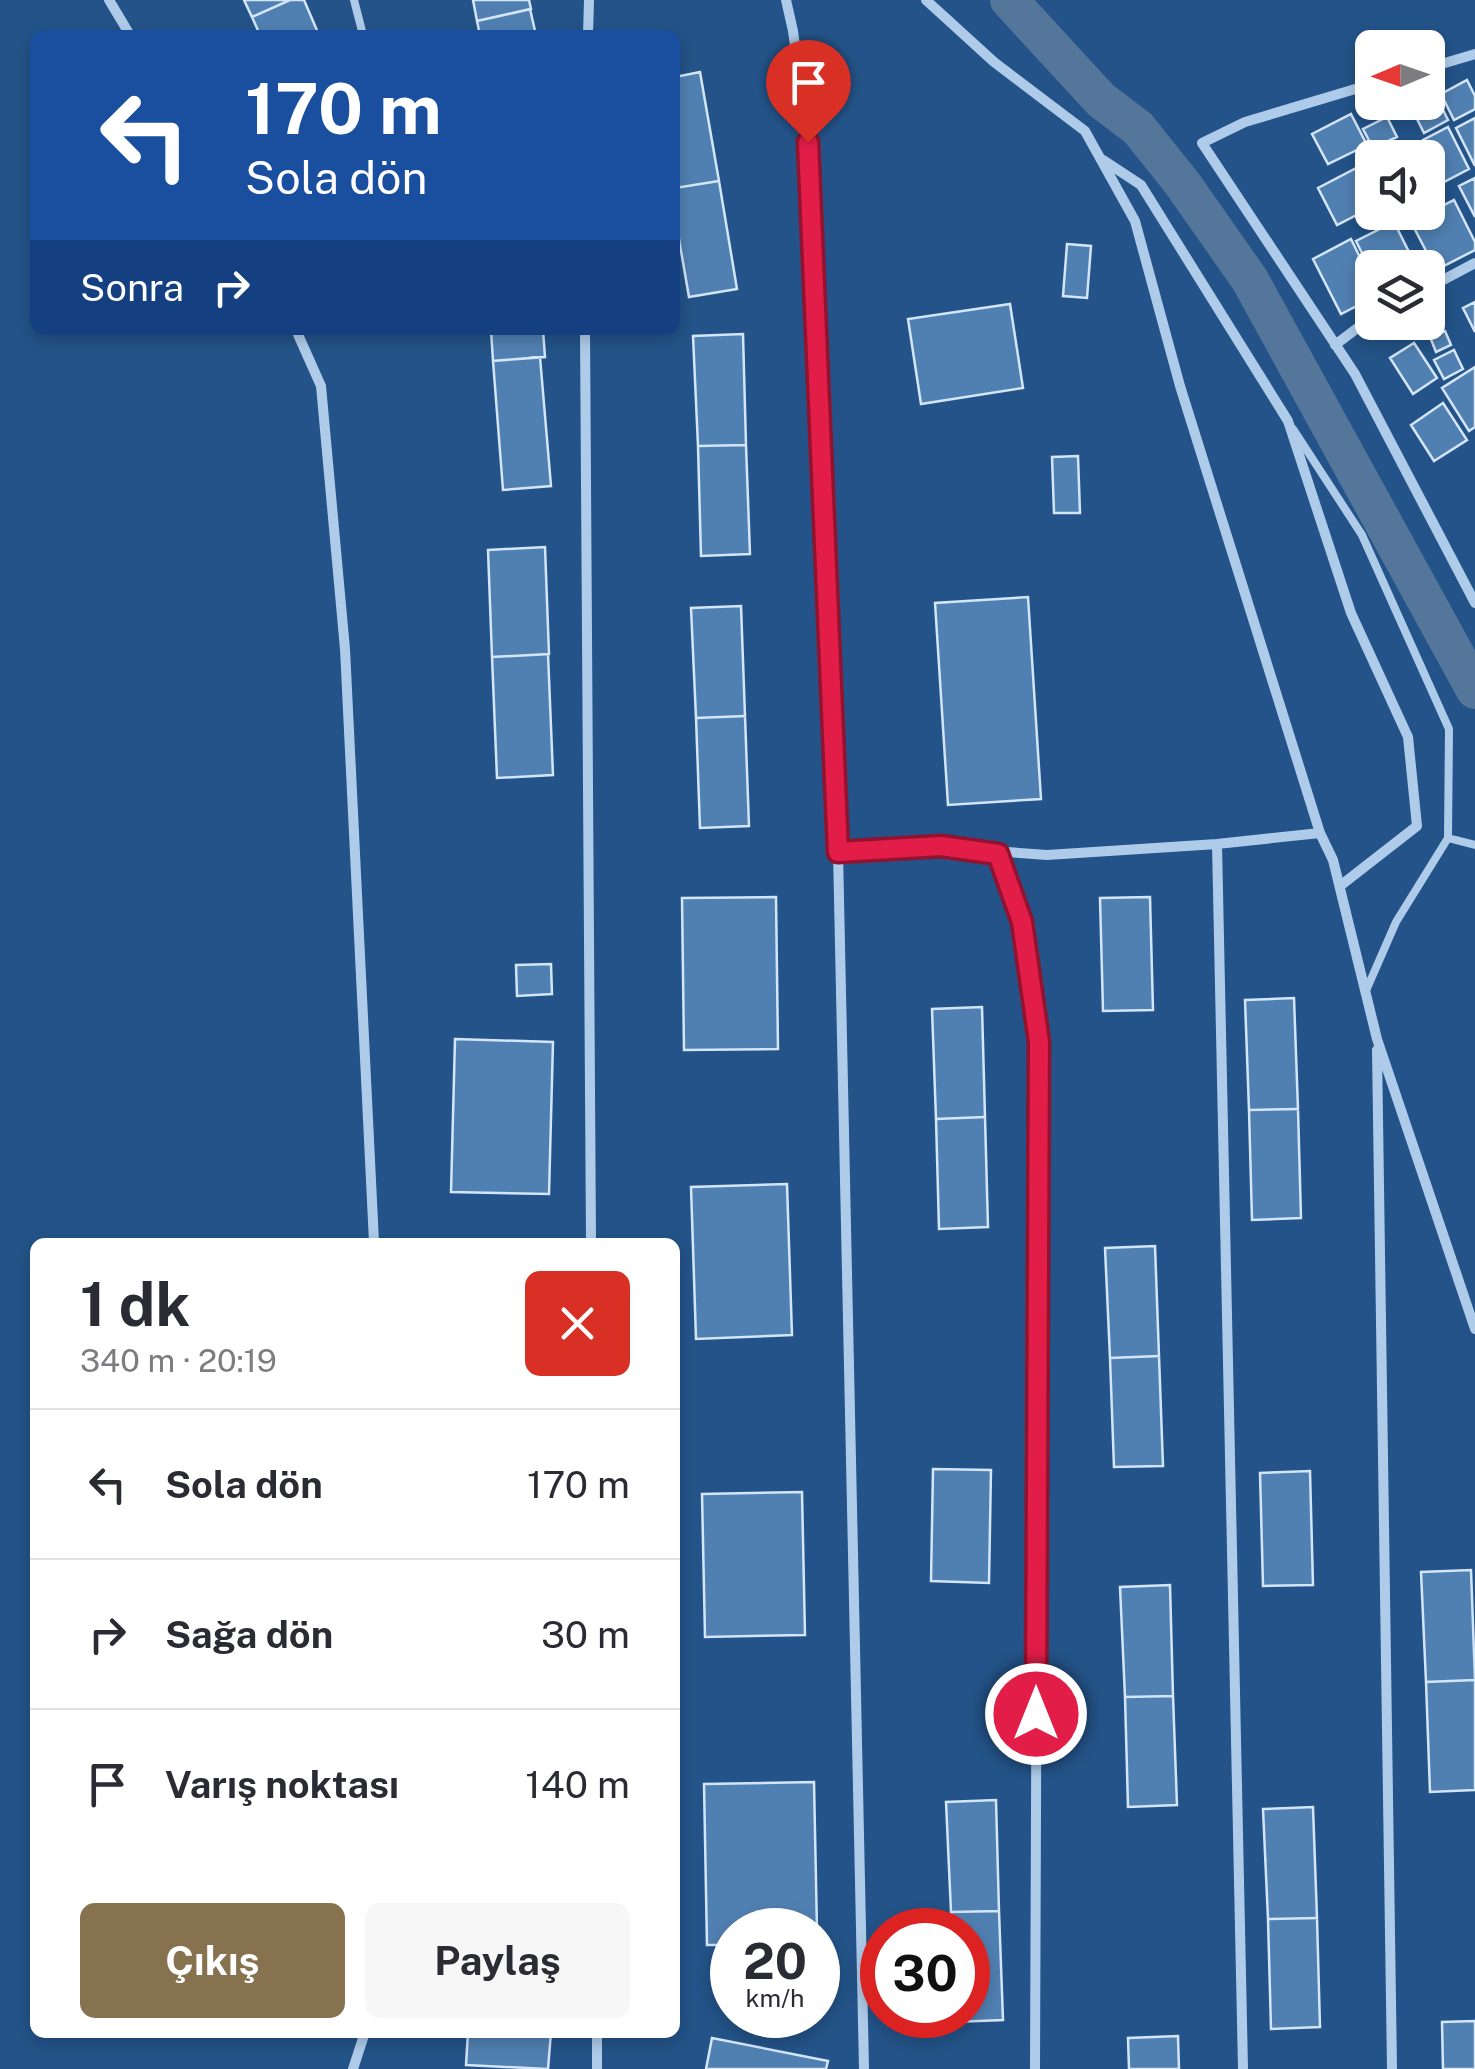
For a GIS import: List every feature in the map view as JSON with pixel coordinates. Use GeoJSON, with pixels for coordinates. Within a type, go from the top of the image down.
{"type":"FeatureCollection","features":[{"type":"Feature","properties":{"kind":"street"},"geometry":{"type":"LineString","coordinates":[[109,0],[127,30]]}},
{"type":"Feature","properties":{"kind":"street"},"geometry":{"type":"LineString","coordinates":[[588,30],[589,0]]}},
{"type":"Feature","properties":{"kind":"street"},"geometry":{"type":"LineString","coordinates":[[786,0],[808,142],[838,852],[864,2069]]}},
{"type":"Feature","properties":{"kind":"street"},"geometry":{"type":"LineString","coordinates":[[926,0],[994,62],[1085,131],[1134,222],[1180,386],[1320,833],[1333,860],[1377,1039],[1475,1329]]}},
{"type":"Feature","properties":{"kind":"street"},"geometry":{"type":"LineString","coordinates":[[1445,63],[1475,54]]}},
{"type":"Feature","properties":{"kind":"street"},"geometry":{"type":"LineString","coordinates":[[1355,89],[1244,122],[1202,143],[1355,374],[1475,603]]}},
{"type":"Feature","properties":{"kind":"street"},"geometry":{"type":"LineString","coordinates":[[1100,158],[1142,186],[1288,421],[1351,613],[1408,737],[1417,826],[1340,886]]}},
{"type":"Feature","properties":{"kind":"street"},"geometry":{"type":"LineString","coordinates":[[1445,279],[1475,263]]}},
{"type":"Feature","properties":{"kind":"street"},"geometry":{"type":"LineString","coordinates":[[1335,345],[1355,330]]}},
{"type":"Feature","properties":{"kind":"street"},"geometry":{"type":"LineString","coordinates":[[298,335],[321,386],[346,649],[374,1238]]}},
{"type":"Feature","properties":{"kind":"street"},"geometry":{"type":"LineString","coordinates":[[585,335],[591,1238]]}},
{"type":"Feature","properties":{"kind":"street"},"geometry":{"type":"LineString","coordinates":[[838,852],[941,846],[1047,855],[1320,833]]}},
{"type":"Feature","properties":{"kind":"street"},"geometry":{"type":"LineString","coordinates":[[1218,844],[1243,2069]]}},
{"type":"Feature","properties":{"kind":"street"},"geometry":{"type":"LineString","coordinates":[[941,846],[998,854],[1022,922],[1039,1042],[1034,2069]]}},
{"type":"Feature","properties":{"kind":"street"},"geometry":{"type":"LineString","coordinates":[[1377,1039],[1392,2069]]}},
{"type":"Feature","properties":{"kind":"street"},"geometry":{"type":"LineString","coordinates":[[353,2069],[363,2038]]}},
{"type":"Feature","properties":{"kind":"street"},"geometry":{"type":"LineString","coordinates":[[596,2038],[597,2069]]}},
{"type":"Feature","properties":{"kind":"lane"},"geometry":{"type":"LineString","coordinates":[[354,0],[362,30]]}},
{"type":"Feature","properties":{"kind":"lane"},"geometry":{"type":"LineString","coordinates":[[1288,421],[1362,535],[1449,729],[1448,838],[1396,922],[1366,993]]}},
{"type":"Feature","properties":{"kind":"lane"},"geometry":{"type":"LineString","coordinates":[[1448,838],[1475,844]]}},
{"type":"Feature","properties":{"kind":"building"},"geometry":{"type":"Polygon","coordinates":[[[244,0],[290,0],[252,17],[244,0]]]}},
{"type":"Feature","properties":{"kind":"building"},"geometry":{"type":"Polygon","coordinates":[[[290,0],[304,0],[317,30],[258,30],[252,17],[290,0]]]}},
{"type":"Feature","properties":{"kind":"building"},"geometry":{"type":"Polygon","coordinates":[[[473,0],[529,0],[531,9],[477,21],[473,0]]]}},
{"type":"Feature","properties":{"kind":"building"},"geometry":{"type":"Polygon","coordinates":[[[530,9],[535,30],[479,30],[477,21],[530,9]]]}},
{"type":"Feature","properties":{"kind":"building"},"geometry":{"type":"Polygon","coordinates":[[[700,72],[719,181],[680,187],[680,76],[700,72]]]}},
{"type":"Feature","properties":{"kind":"building"},"geometry":{"type":"Polygon","coordinates":[[[1467,80],[1475,96],[1475,109],[1454,120],[1445,102],[1445,92],[1467,80]]]}},
{"type":"Feature","properties":{"kind":"building"},"geometry":{"type":"Polygon","coordinates":[[[1351,114],[1364,140],[1355,140],[1355,151],[1328,164],[1312,134],[1351,114]]]}},
{"type":"Feature","properties":{"kind":"building"},"geometry":{"type":"Polygon","coordinates":[[[1445,114],[1448,120],[1424,133],[1418,120],[1445,120],[1445,114]]]}},
{"type":"Feature","properties":{"kind":"building"},"geometry":{"type":"Polygon","coordinates":[[[1475,118],[1475,166],[1456,128],[1475,118]]]}},
{"type":"Feature","properties":{"kind":"building"},"geometry":{"type":"Polygon","coordinates":[[[1388,120],[1397,137],[1369,140],[1363,129],[1388,120]]]}},
{"type":"Feature","properties":{"kind":"building"},"geometry":{"type":"Polygon","coordinates":[[[1448,127],[1469,169],[1445,181],[1445,140],[1423,140],[1448,127]]]}},
{"type":"Feature","properties":{"kind":"building"},"geometry":{"type":"Polygon","coordinates":[[[1355,169],[1355,216],[1337,225],[1318,188],[1355,169]]]}},
{"type":"Feature","properties":{"kind":"building"},"geometry":{"type":"Polygon","coordinates":[[[1475,178],[1475,217],[1459,186],[1475,178]]]}},
{"type":"Feature","properties":{"kind":"building"},"geometry":{"type":"Polygon","coordinates":[[[719,181],[737,289],[689,297],[680,245],[680,187],[719,181]]]}},
{"type":"Feature","properties":{"kind":"building"},"geometry":{"type":"Polygon","coordinates":[[[1454,200],[1475,242],[1475,250],[1445,265],[1445,250],[1426,250],[1415,230],[1445,230],[1445,205],[1454,200]]]}},
{"type":"Feature","properties":{"kind":"building"},"geometry":{"type":"Polygon","coordinates":[[[1378,230],[1398,230],[1408,250],[1360,250],[1356,241],[1378,230]]]}},
{"type":"Feature","properties":{"kind":"building"},"geometry":{"type":"Polygon","coordinates":[[[1351,239],[1356,250],[1355,307],[1341,314],[1313,259],[1351,239]]]}},
{"type":"Feature","properties":{"kind":"building"},"geometry":{"type":"Polygon","coordinates":[[[1067,244],[1091,246],[1087,298],[1063,296],[1067,244]]]}},
{"type":"Feature","properties":{"kind":"building"},"geometry":{"type":"Polygon","coordinates":[[[1475,302],[1475,332],[1463,308],[1475,302]]]}},
{"type":"Feature","properties":{"kind":"building"},"geometry":{"type":"Polygon","coordinates":[[[1010,304],[1023,388],[921,404],[908,319],[1010,304]]]}},
{"type":"Feature","properties":{"kind":"building"},"geometry":{"type":"Polygon","coordinates":[[[1445,331],[1451,345],[1436,352],[1431,340],[1445,340],[1445,331]]]}},
{"type":"Feature","properties":{"kind":"building"},"geometry":{"type":"Polygon","coordinates":[[[743,334],[746,445],[698,446],[693,336],[743,334]]]}},
{"type":"Feature","properties":{"kind":"building"},"geometry":{"type":"Polygon","coordinates":[[[491,335],[543,335],[545,357],[493,361],[491,335]]]}},
{"type":"Feature","properties":{"kind":"building"},"geometry":{"type":"Polygon","coordinates":[[[1414,343],[1437,378],[1413,394],[1390,358],[1414,343]]]}},
{"type":"Feature","properties":{"kind":"building"},"geometry":{"type":"Polygon","coordinates":[[[1454,350],[1463,369],[1444,379],[1434,360],[1454,350]]]}},
{"type":"Feature","properties":{"kind":"building"},"geometry":{"type":"Polygon","coordinates":[[[540,357],[551,486],[503,490],[493,361],[540,357]]]}},
{"type":"Feature","properties":{"kind":"building"},"geometry":{"type":"Polygon","coordinates":[[[1475,367],[1475,427],[1469,431],[1442,388],[1475,367]]]}},
{"type":"Feature","properties":{"kind":"building"},"geometry":{"type":"Polygon","coordinates":[[[1443,403],[1467,440],[1434,461],[1411,425],[1443,403]]]}},
{"type":"Feature","properties":{"kind":"building"},"geometry":{"type":"Polygon","coordinates":[[[746,445],[750,554],[701,556],[698,446],[746,445]]]}},
{"type":"Feature","properties":{"kind":"building"},"geometry":{"type":"Polygon","coordinates":[[[1078,456],[1080,513],[1054,513],[1052,457],[1078,456]]]}},
{"type":"Feature","properties":{"kind":"building"},"geometry":{"type":"Polygon","coordinates":[[[545,547],[549,654],[492,657],[488,550],[545,547]]]}},
{"type":"Feature","properties":{"kind":"building"},"geometry":{"type":"Polygon","coordinates":[[[1028,597],[1041,799],[948,805],[935,603],[1028,597]]]}},
{"type":"Feature","properties":{"kind":"building"},"geometry":{"type":"Polygon","coordinates":[[[741,606],[745,716],[696,718],[691,608],[741,606]]]}},
{"type":"Feature","properties":{"kind":"building"},"geometry":{"type":"Polygon","coordinates":[[[548,654],[553,775],[497,778],[492,657],[548,654]]]}},
{"type":"Feature","properties":{"kind":"building"},"geometry":{"type":"Polygon","coordinates":[[[745,716],[749,826],[700,828],[696,718],[745,716]]]}},
{"type":"Feature","properties":{"kind":"building"},"geometry":{"type":"Polygon","coordinates":[[[776,897],[778,1049],[684,1050],[682,898],[776,897]]]}},
{"type":"Feature","properties":{"kind":"building"},"geometry":{"type":"Polygon","coordinates":[[[1150,897],[1153,1010],[1103,1011],[1100,898],[1150,897]]]}},
{"type":"Feature","properties":{"kind":"building"},"geometry":{"type":"Polygon","coordinates":[[[551,964],[552,994],[517,996],[516,965],[551,964]]]}},
{"type":"Feature","properties":{"kind":"building"},"geometry":{"type":"Polygon","coordinates":[[[1294,998],[1298,1109],[1249,1110],[1245,1000],[1294,998]]]}},
{"type":"Feature","properties":{"kind":"building"},"geometry":{"type":"Polygon","coordinates":[[[982,1007],[985,1117],[936,1119],[932,1009],[982,1007]]]}},
{"type":"Feature","properties":{"kind":"building"},"geometry":{"type":"Polygon","coordinates":[[[455,1039],[553,1042],[549,1194],[451,1192],[455,1039]]]}},
{"type":"Feature","properties":{"kind":"building"},"geometry":{"type":"Polygon","coordinates":[[[1298,1109],[1301,1218],[1252,1220],[1249,1110],[1298,1109]]]}},
{"type":"Feature","properties":{"kind":"building"},"geometry":{"type":"Polygon","coordinates":[[[985,1117],[988,1227],[939,1229],[936,1119],[985,1117]]]}},
{"type":"Feature","properties":{"kind":"building"},"geometry":{"type":"Polygon","coordinates":[[[787,1184],[792,1335],[696,1339],[691,1187],[787,1184]]]}},
{"type":"Feature","properties":{"kind":"building"},"geometry":{"type":"Polygon","coordinates":[[[1155,1246],[1159,1356],[1110,1358],[1105,1248],[1155,1246]]]}},
{"type":"Feature","properties":{"kind":"building"},"geometry":{"type":"Polygon","coordinates":[[[1159,1356],[1163,1466],[1114,1467],[1110,1358],[1159,1356]]]}},
{"type":"Feature","properties":{"kind":"building"},"geometry":{"type":"Polygon","coordinates":[[[933,1469],[991,1470],[989,1583],[931,1581],[933,1469]]]}},
{"type":"Feature","properties":{"kind":"building"},"geometry":{"type":"Polygon","coordinates":[[[1310,1471],[1313,1585],[1263,1586],[1260,1473],[1310,1471]]]}},
{"type":"Feature","properties":{"kind":"building"},"geometry":{"type":"Polygon","coordinates":[[[802,1492],[805,1635],[705,1637],[702,1494],[802,1492]]]}},
{"type":"Feature","properties":{"kind":"building"},"geometry":{"type":"Polygon","coordinates":[[[1471,1570],[1475,1680],[1426,1682],[1421,1572],[1471,1570]]]}},
{"type":"Feature","properties":{"kind":"building"},"geometry":{"type":"Polygon","coordinates":[[[1170,1585],[1173,1696],[1125,1697],[1120,1587],[1170,1585]]]}},
{"type":"Feature","properties":{"kind":"building"},"geometry":{"type":"Polygon","coordinates":[[[1475,1680],[1475,1790],[1430,1792],[1426,1682],[1475,1680]]]}},
{"type":"Feature","properties":{"kind":"building"},"geometry":{"type":"Polygon","coordinates":[[[1173,1696],[1177,1805],[1128,1807],[1125,1697],[1173,1696]]]}},
{"type":"Feature","properties":{"kind":"building"},"geometry":{"type":"Polygon","coordinates":[[[814,1782],[817,1908],[710,1908],[707,1945],[704,1784],[814,1782]]]}},
{"type":"Feature","properties":{"kind":"building"},"geometry":{"type":"Polygon","coordinates":[[[996,1800],[999,1911],[951,1908],[946,1802],[996,1800]]]}},
{"type":"Feature","properties":{"kind":"building"},"geometry":{"type":"Polygon","coordinates":[[[1313,1807],[1317,1918],[1268,1919],[1263,1809],[1313,1807]]]}},
{"type":"Feature","properties":{"kind":"building"},"geometry":{"type":"Polygon","coordinates":[[[990,1911],[999,1911],[1003,2020],[990,2021],[990,1911]]]}},
{"type":"Feature","properties":{"kind":"building"},"geometry":{"type":"Polygon","coordinates":[[[1317,1918],[1320,2027],[1271,2029],[1268,1919],[1317,1918]]]}},
{"type":"Feature","properties":{"kind":"building"},"geometry":{"type":"Polygon","coordinates":[[[1475,2021],[1475,2069],[1443,2069],[1442,2022],[1475,2021]]]}},
{"type":"Feature","properties":{"kind":"building"},"geometry":{"type":"Polygon","coordinates":[[[1178,2036],[1179,2069],[1129,2069],[1128,2038],[1178,2036]]]}},
{"type":"Feature","properties":{"kind":"building"},"geometry":{"type":"Polygon","coordinates":[[[468,2038],[551,2038],[548,2069],[466,2065],[468,2038]]]}},
{"type":"Feature","properties":{"kind":"building"},"geometry":{"type":"Polygon","coordinates":[[[712,2038],[828,2061],[826,2069],[706,2069],[712,2038]]]}},
{"type":"Feature","properties":{"kind":"waterway"},"geometry":{"type":"LineString","coordinates":[[1009,0],[1101,100],[1138,128],[1250,280],[1475,690]]}},
{"type":"Feature","properties":{"kind":"route"},"geometry":{"type":"LineString","coordinates":[[808,142],[838,852],[941,846],[998,854],[1022,922],[1039,1042],[1036,1714]]}}]}
